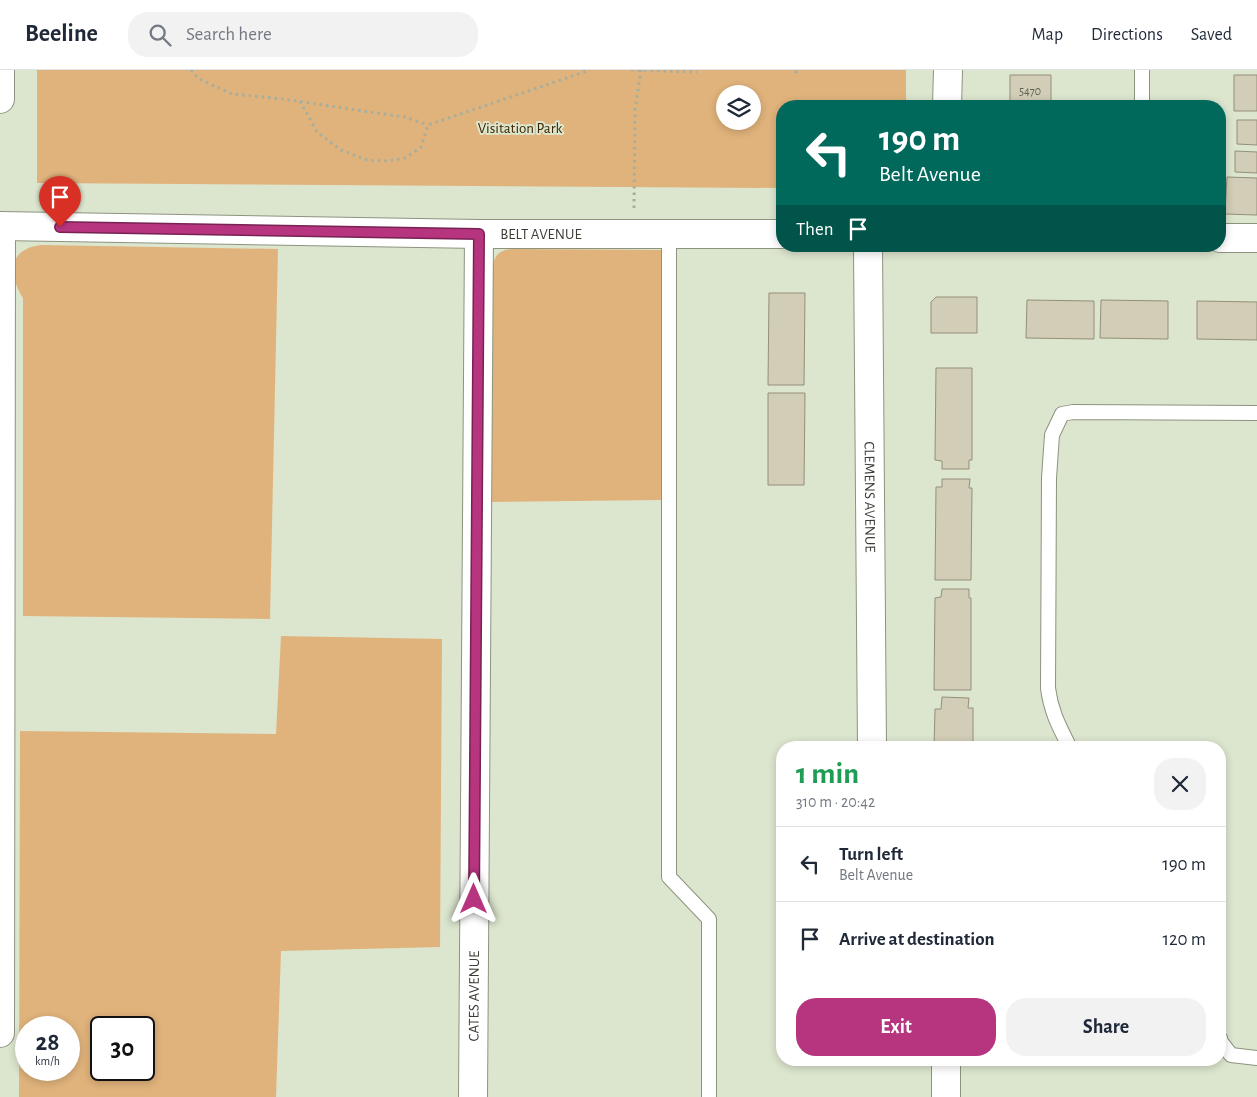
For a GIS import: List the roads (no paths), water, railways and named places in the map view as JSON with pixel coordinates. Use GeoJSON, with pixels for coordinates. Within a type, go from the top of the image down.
{"type":"FeatureCollection","features":[{"type":"Feature","properties":{"kind":"street"},"geometry":{"type":"LineString","coordinates":[[0,70],[0,99]]}},
{"type":"Feature","properties":{"kind":"street"},"geometry":{"type":"LineString","coordinates":[[947,100],[948,70]]}},
{"type":"Feature","properties":{"kind":"street"},"geometry":{"type":"LineString","coordinates":[[0,226],[0,1033]]}},
{"type":"Feature","properties":{"kind":"street","name":"BELT AVENUE"},"geometry":{"type":"LineString","coordinates":[[0,226],[479,234],[776,234]]}},
{"type":"Feature","properties":{"kind":"street","name":"CATES AVENUE"},"geometry":{"type":"LineString","coordinates":[[473,1097],[479,234]]}},
{"type":"Feature","properties":{"kind":"street"},"geometry":{"type":"LineString","coordinates":[[1226,238],[1257,238]]}},
{"type":"Feature","properties":{"kind":"street","name":"CLEMENS AVENUE"},"geometry":{"type":"LineString","coordinates":[[868,252],[872,741]]}},
{"type":"Feature","properties":{"kind":"street"},"geometry":{"type":"LineString","coordinates":[[946,1066],[946,1097]]}},
{"type":"Feature","properties":{"kind":"lane"},"geometry":{"type":"LineString","coordinates":[[1142,70],[1142,100]]}},
{"type":"Feature","properties":{"kind":"lane"},"geometry":{"type":"LineString","coordinates":[[669,234],[669,876],[709,919],[709,1097]]}},
{"type":"Feature","properties":{"kind":"lane"},"geometry":{"type":"LineString","coordinates":[[1066,741],[1050,706],[1048,688],[1049,478],[1052,435],[1058,420],[1062,414],[1073,412],[1257,412]]}},
{"type":"Feature","properties":{"kind":"lane"},"geometry":{"type":"LineString","coordinates":[[1226,1048],[1231,1055],[1257,1058]]}},
{"type":"Feature","properties":{"kind":"park label","name":"Visitation Park"},"geometry":{"type":"Point","coordinates":[520,128]}}]}
